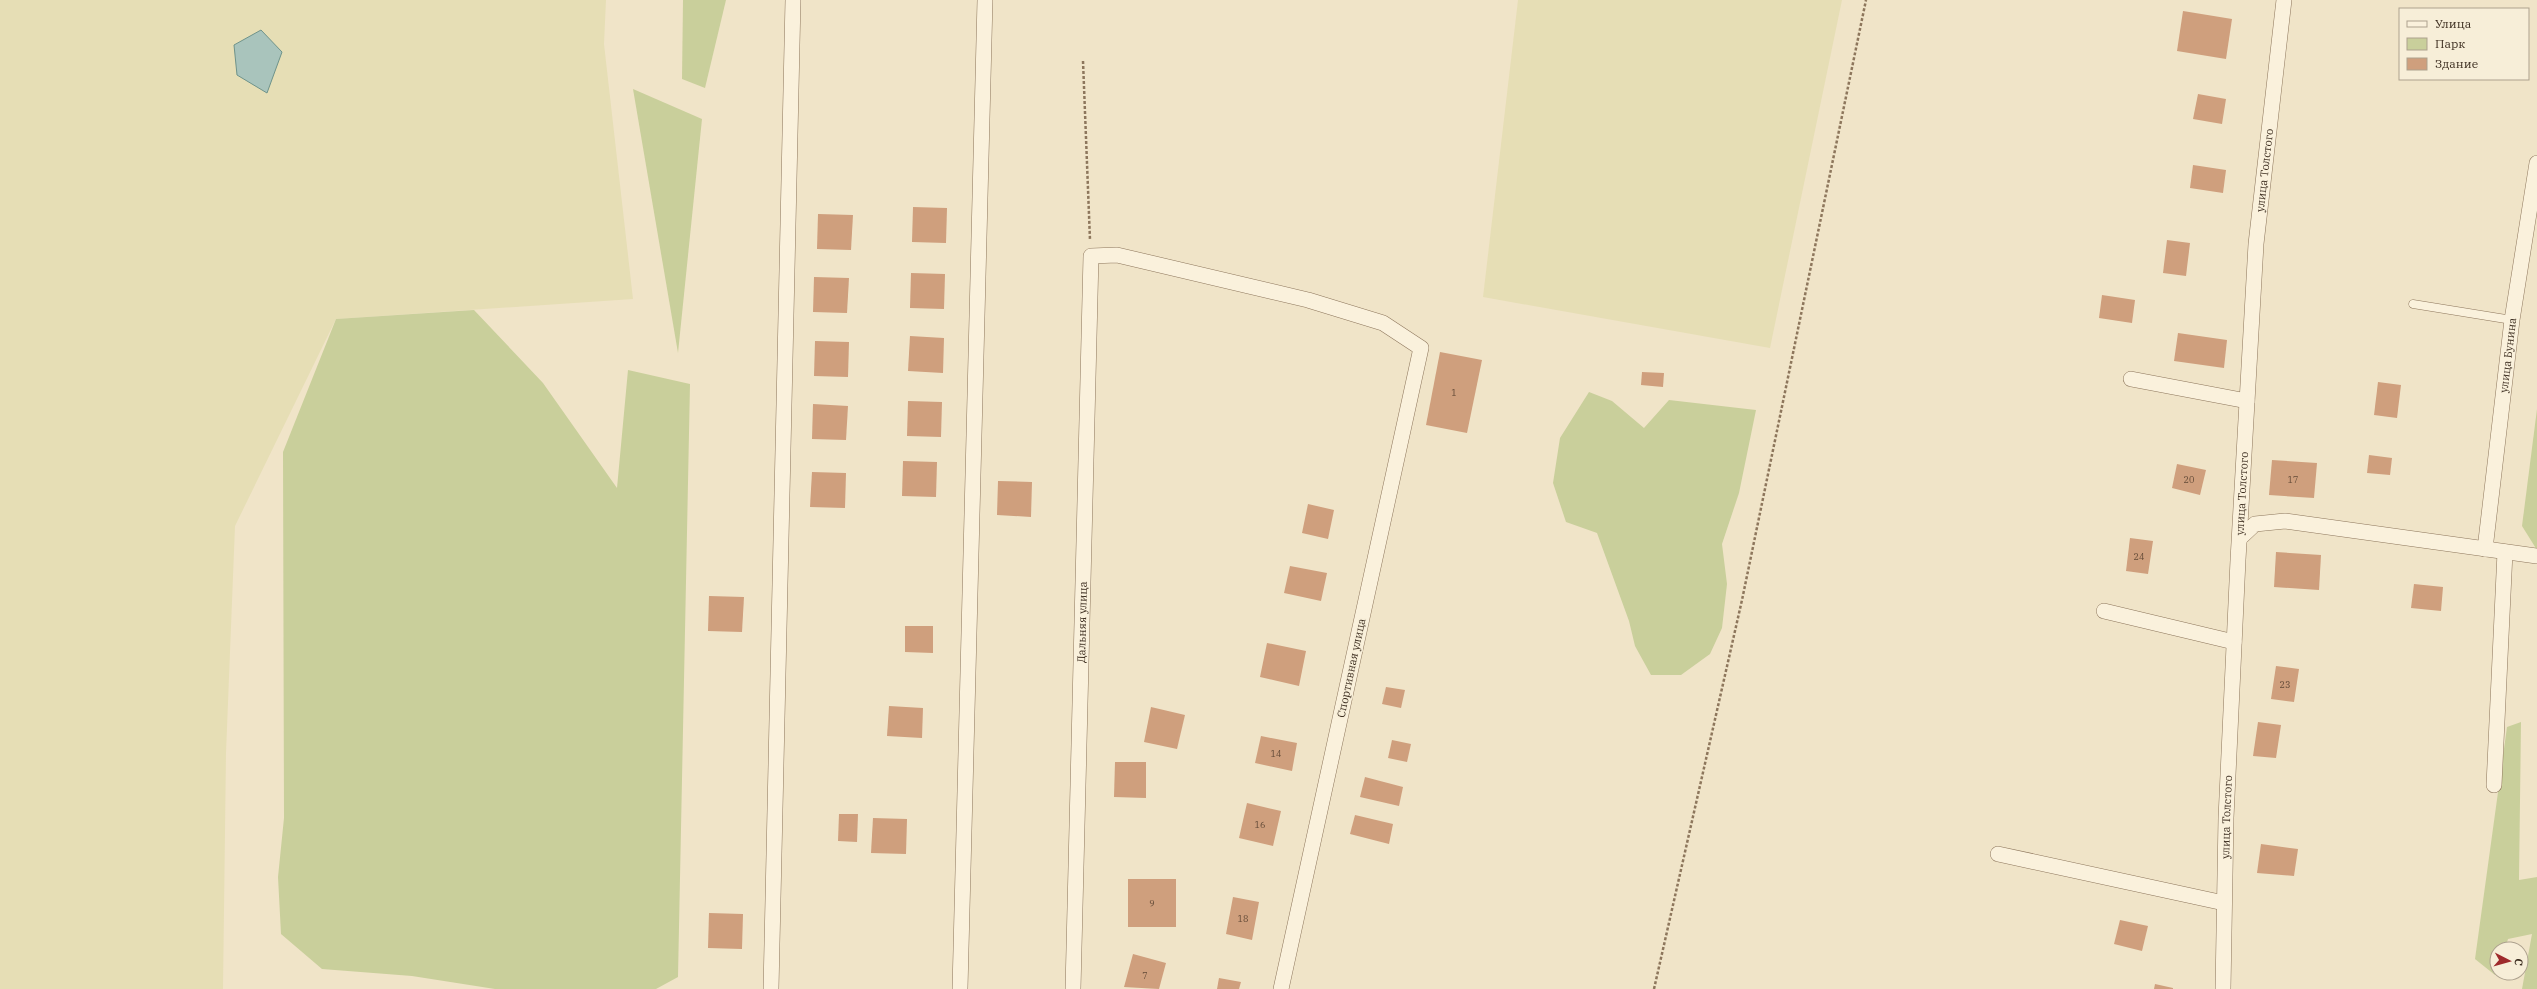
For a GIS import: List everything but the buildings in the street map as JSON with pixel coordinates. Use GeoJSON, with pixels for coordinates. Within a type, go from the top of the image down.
{"type":"FeatureCollection","features":[{"type":"Feature","properties":{"kind":"street"},"geometry":{"type":"LineString","coordinates":[[771,989],[793,0]]}},
{"type":"Feature","properties":{"kind":"street"},"geometry":{"type":"LineString","coordinates":[[960,989],[985,0]]}},
{"type":"Feature","properties":{"kind":"street","name":"улица Толстого"},"geometry":{"type":"LineString","coordinates":[[2223,989],[2224,904],[2234,642],[2256,244],[2284,0]]}},
{"type":"Feature","properties":{"kind":"street","name":"улица Бунина"},"geometry":{"type":"LineString","coordinates":[[2486,549],[2512,320],[2537,164]]}},
{"type":"Feature","properties":{"kind":"street","name":"Спортивная улица"},"geometry":{"type":"LineString","coordinates":[[1091,256],[1117,255],[1308,300],[1383,322],[1421,348],[1281,989]]}},
{"type":"Feature","properties":{"kind":"street","name":"Дальняя улица"},"geometry":{"type":"LineString","coordinates":[[1073,989],[1091,256]]}},
{"type":"Feature","properties":{"kind":"street"},"geometry":{"type":"LineString","coordinates":[[2131,379],[2247,401]]}},
{"type":"Feature","properties":{"kind":"street"},"geometry":{"type":"LineString","coordinates":[[2240,538],[2255,524],[2285,521],[2537,556]]}},
{"type":"Feature","properties":{"kind":"street"},"geometry":{"type":"LineString","coordinates":[[2494,785],[2505,552]]}},
{"type":"Feature","properties":{"kind":"street"},"geometry":{"type":"LineString","coordinates":[[2104,611],[2234,642]]}},
{"type":"Feature","properties":{"kind":"street"},"geometry":{"type":"LineString","coordinates":[[1998,854],[2224,904]]}},
{"type":"Feature","properties":{"kind":"lane"},"geometry":{"type":"LineString","coordinates":[[2413,304],[2512,320]]}},
{"type":"Feature","properties":{"kind":"path"},"geometry":{"type":"LineString","coordinates":[[1654,989],[1742,600],[1866,0]]}},
{"type":"Feature","properties":{"kind":"path"},"geometry":{"type":"LineString","coordinates":[[1083,61],[1091,256]]}},
{"type":"Feature","properties":{"kind":"shaded area"},"geometry":{"type":"Polygon","coordinates":[[[0,0],[606,0],[604,44],[633,299],[336,319],[235,526],[226,753],[223,989],[0,989],[0,0]]]}},
{"type":"Feature","properties":{"kind":"shaded area"},"geometry":{"type":"Polygon","coordinates":[[[1518,0],[1842,0],[1770,348],[1483,297],[1518,0]]]}},
{"type":"Feature","properties":{"kind":"green space"},"geometry":{"type":"Polygon","coordinates":[[[683,0],[726,0],[705,88],[682,79],[683,0]]]}},
{"type":"Feature","properties":{"kind":"green space"},"geometry":{"type":"Polygon","coordinates":[[[633,89],[702,119],[678,353],[633,89]]]}},
{"type":"Feature","properties":{"kind":"green space"},"geometry":{"type":"Polygon","coordinates":[[[474,310],[543,383],[617,488],[628,370],[690,384],[678,977],[656,989],[495,989],[412,976],[322,969],[281,934],[278,877],[284,818],[283,452],[336,319],[474,310]]]}},
{"type":"Feature","properties":{"kind":"green space"},"geometry":{"type":"Polygon","coordinates":[[[1589,392],[1612,401],[1644,428],[1669,400],[1756,410],[1739,493],[1722,544],[1727,584],[1722,628],[1710,654],[1681,675],[1651,675],[1635,646],[1629,621],[1597,533],[1566,522],[1553,483],[1560,438],[1589,392]]]}},
{"type":"Feature","properties":{"kind":"green space"},"geometry":{"type":"Polygon","coordinates":[[[2537,409],[2537,550],[2522,526],[2537,409]]]}},
{"type":"Feature","properties":{"kind":"green space"},"geometry":{"type":"Polygon","coordinates":[[[2521,722],[2519,880],[2537,877],[2537,989],[2522,989],[2523,981],[2529,981],[2529,950],[2532,934],[2508,939],[2507,941],[2489,941],[2489,970],[2475,959],[2507,727],[2521,722]]]}},
{"type":"Feature","properties":{"kind":"water"},"geometry":{"type":"Polygon","coordinates":[[[261,30],[282,52],[267,93],[237,75],[234,45],[261,30]]]}}]}
